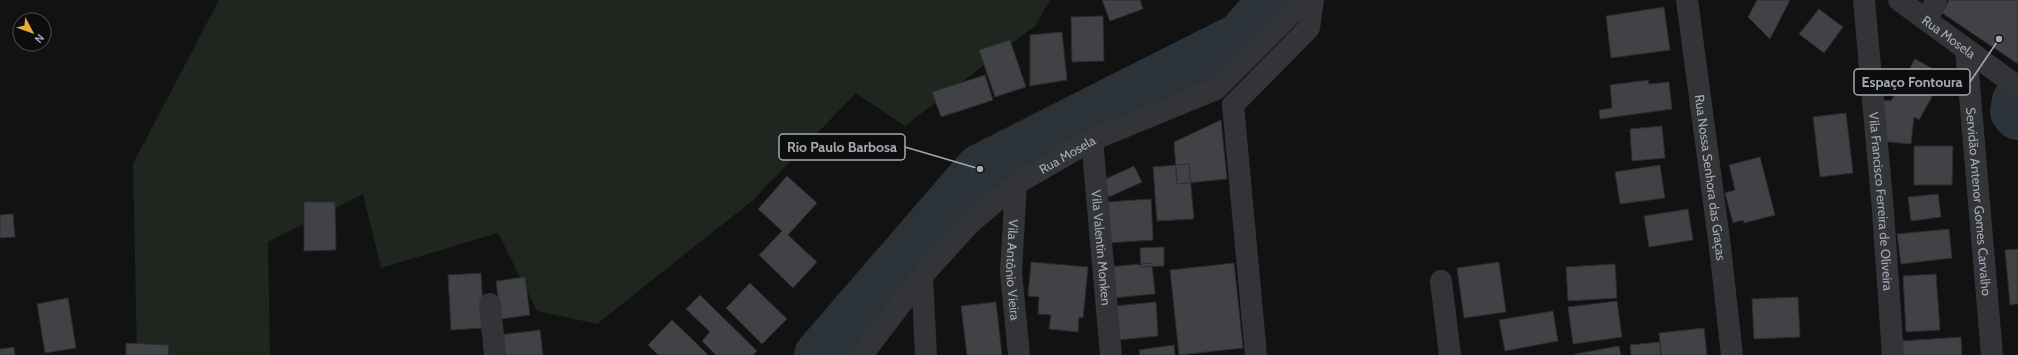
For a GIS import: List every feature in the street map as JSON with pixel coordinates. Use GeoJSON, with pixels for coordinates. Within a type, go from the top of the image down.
{"type":"FeatureCollection","features":[{"type":"Feature","properties":{"kind":"street","name":"Rua Mosela"},"geometry":{"type":"LineString","coordinates":[[862,355],[922,276],[970,224],[1016,184],[1092,140],[1216,90],[1305,0]]}},
{"type":"Feature","properties":{"kind":"street"},"geometry":{"type":"LineString","coordinates":[[1256,355],[1233,105],[1309,28],[1314,0]]}},
{"type":"Feature","properties":{"kind":"street","name":"Rua Nossa Senhora das Graças"},"geometry":{"type":"LineString","coordinates":[[1687,0],[1720,247],[1732,355]]}},
{"type":"Feature","properties":{"kind":"street","name":"Vila Francisco Ferreira de Oliveira"},"geometry":{"type":"LineString","coordinates":[[1864,0],[1883,211],[1893,355]]}},
{"type":"Feature","properties":{"kind":"street","name":"Rua Mosela"},"geometry":{"type":"LineString","coordinates":[[1899,0],[2018,87]]}},
{"type":"Feature","properties":{"kind":"street"},"geometry":{"type":"LineString","coordinates":[[1927,20],[1936,0]]}},
{"type":"Feature","properties":{"kind":"street","name":"Servidão Antenor Gomes Carvalho"},"geometry":{"type":"LineString","coordinates":[[1966,49],[1992,355]]}},
{"type":"Feature","properties":{"kind":"street","name":"Vila Valentin Monken"},"geometry":{"type":"LineString","coordinates":[[1092,140],[1111,355]]}},
{"type":"Feature","properties":{"kind":"street","name":"Vila Antônio Vieira"},"geometry":{"type":"LineString","coordinates":[[1016,184],[1011,272],[1019,355]]}},
{"type":"Feature","properties":{"kind":"street"},"geometry":{"type":"LineString","coordinates":[[922,276],[926,355]]}},
{"type":"Feature","properties":{"kind":"street"},"geometry":{"type":"LineString","coordinates":[[1441,281],[1450,355]]}},
{"type":"Feature","properties":{"kind":"street"},"geometry":{"type":"LineString","coordinates":[[490,304],[495,355]]}},
{"type":"Feature","properties":{"kind":"shaded area"},"geometry":{"type":"Polygon","coordinates":[[[219,0],[1050,0],[1035,26],[905,126],[856,93],[752,201],[597,324],[537,311],[498,233],[381,268],[363,194],[268,242],[270,355],[137,355],[133,164],[219,0]]]}},
{"type":"Feature","properties":{"kind":"building"},"geometry":{"type":"Polygon","coordinates":[[[1102,0],[1140,0],[1143,9],[1110,21],[1102,0]]]}},
{"type":"Feature","properties":{"kind":"building"},"geometry":{"type":"Polygon","coordinates":[[[1757,0],[1790,0],[1770,39],[1748,17],[1757,0]]]}},
{"type":"Feature","properties":{"kind":"building"},"geometry":{"type":"Polygon","coordinates":[[[1949,0],[2018,0],[2018,64],[1942,13],[1949,0]]]}},
{"type":"Feature","properties":{"kind":"building"},"geometry":{"type":"Polygon","coordinates":[[[1664,7],[1670,50],[1611,58],[1606,16],[1664,7]]]}},
{"type":"Feature","properties":{"kind":"building"},"geometry":{"type":"Polygon","coordinates":[[[1819,9],[1843,27],[1824,53],[1799,34],[1819,9]]]}},
{"type":"Feature","properties":{"kind":"building"},"geometry":{"type":"Polygon","coordinates":[[[1103,16],[1104,61],[1072,62],[1071,17],[1103,16]]]}},
{"type":"Feature","properties":{"kind":"building"},"geometry":{"type":"Polygon","coordinates":[[[1062,32],[1067,80],[1030,86],[1030,35],[1062,32]]]}},
{"type":"Feature","properties":{"kind":"building"},"geometry":{"type":"Polygon","coordinates":[[[1010,40],[1026,87],[995,97],[979,50],[1010,40]]]}},
{"type":"Feature","properties":{"kind":"building"},"geometry":{"type":"Polygon","coordinates":[[[1915,59],[1944,75],[1919,120],[1914,117],[1911,144],[1879,141],[1883,100],[1891,101],[1915,59]]]}},
{"type":"Feature","properties":{"kind":"building"},"geometry":{"type":"Polygon","coordinates":[[[985,75],[993,100],[941,117],[932,92],[985,75]]]}},
{"type":"Feature","properties":{"kind":"building"},"geometry":{"type":"Polygon","coordinates":[[[1648,80],[1649,84],[1669,82],[1672,109],[1600,119],[1599,110],[1612,108],[1610,85],[1648,80]]]}},
{"type":"Feature","properties":{"kind":"building"},"geometry":{"type":"Polygon","coordinates":[[[1846,113],[1853,173],[1820,177],[1813,117],[1846,113]]]}},
{"type":"Feature","properties":{"kind":"building"},"geometry":{"type":"Polygon","coordinates":[[[1221,120],[1227,179],[1177,184],[1174,142],[1221,120]]]}},
{"type":"Feature","properties":{"kind":"building"},"geometry":{"type":"Polygon","coordinates":[[[1662,126],[1665,158],[1632,161],[1630,129],[1662,126]]]}},
{"type":"Feature","properties":{"kind":"building"},"geometry":{"type":"Polygon","coordinates":[[[1914,146],[1953,146],[1952,185],[1914,185],[1914,146]]]}},
{"type":"Feature","properties":{"kind":"building"},"geometry":{"type":"Polygon","coordinates":[[[1760,157],[1775,215],[1744,223],[1743,220],[1733,223],[1725,193],[1735,190],[1729,165],[1760,157]]]}},
{"type":"Feature","properties":{"kind":"building"},"geometry":{"type":"Polygon","coordinates":[[[1189,164],[1194,219],[1157,221],[1153,167],[1189,164]]]}},
{"type":"Feature","properties":{"kind":"building"},"geometry":{"type":"Polygon","coordinates":[[[1660,165],[1665,198],[1620,204],[1615,172],[1660,165]]]}},
{"type":"Feature","properties":{"kind":"building"},"geometry":{"type":"Polygon","coordinates":[[[1134,166],[1142,182],[1109,197],[1101,181],[1134,166]]]}},
{"type":"Feature","properties":{"kind":"building"},"geometry":{"type":"Polygon","coordinates":[[[787,176],[817,203],[788,235],[817,262],[793,288],[759,255],[782,231],[758,209],[787,176]]]}},
{"type":"Feature","properties":{"kind":"building"},"geometry":{"type":"Polygon","coordinates":[[[1938,194],[1941,217],[1911,221],[1908,197],[1938,194]]]}},
{"type":"Feature","properties":{"kind":"building"},"geometry":{"type":"Polygon","coordinates":[[[1151,199],[1153,240],[1108,243],[1106,202],[1151,199]]]}},
{"type":"Feature","properties":{"kind":"building"},"geometry":{"type":"Polygon","coordinates":[[[304,202],[335,202],[336,250],[304,251],[304,202]]]}},
{"type":"Feature","properties":{"kind":"building"},"geometry":{"type":"Polygon","coordinates":[[[1688,209],[1693,240],[1649,247],[1644,216],[1688,209]]]}},
{"type":"Feature","properties":{"kind":"building"},"geometry":{"type":"Polygon","coordinates":[[[13,214],[15,237],[0,238],[0,215],[13,214]]]}},
{"type":"Feature","properties":{"kind":"building"},"geometry":{"type":"Polygon","coordinates":[[[1949,229],[1952,258],[1901,264],[1897,234],[1949,229]]]}},
{"type":"Feature","properties":{"kind":"building"},"geometry":{"type":"Polygon","coordinates":[[[1164,247],[1164,266],[1141,267],[1140,248],[1164,247]]]}},
{"type":"Feature","properties":{"kind":"building"},"geometry":{"type":"Polygon","coordinates":[[[2018,249],[2018,304],[2010,305],[2005,250],[2018,249]]]}},
{"type":"Feature","properties":{"kind":"building"},"geometry":{"type":"Polygon","coordinates":[[[1031,262],[1088,267],[1083,318],[1079,317],[1078,332],[1049,329],[1051,315],[1038,314],[1039,297],[1028,296],[1031,262]]]}},
{"type":"Feature","properties":{"kind":"building"},"geometry":{"type":"Polygon","coordinates":[[[1499,262],[1506,312],[1464,318],[1457,268],[1499,262]]]}},
{"type":"Feature","properties":{"kind":"building"},"geometry":{"type":"Polygon","coordinates":[[[1152,263],[1155,294],[1111,298],[1108,267],[1152,263]]]}},
{"type":"Feature","properties":{"kind":"building"},"geometry":{"type":"Polygon","coordinates":[[[1234,263],[1243,348],[1179,355],[1170,270],[1234,263]]]}},
{"type":"Feature","properties":{"kind":"building"},"geometry":{"type":"Polygon","coordinates":[[[1615,264],[1617,298],[1568,301],[1566,267],[1615,264]]]}},
{"type":"Feature","properties":{"kind":"building"},"geometry":{"type":"Polygon","coordinates":[[[481,273],[484,328],[451,330],[448,275],[481,273]]]}},
{"type":"Feature","properties":{"kind":"building"},"geometry":{"type":"Polygon","coordinates":[[[1936,274],[1940,330],[1906,332],[1903,276],[1936,274]]]}},
{"type":"Feature","properties":{"kind":"building"},"geometry":{"type":"Polygon","coordinates":[[[525,277],[530,315],[501,319],[496,281],[525,277]]]}},
{"type":"Feature","properties":{"kind":"building"},"geometry":{"type":"Polygon","coordinates":[[[750,283],[787,319],[762,344],[726,308],[750,283]]]}},
{"type":"Feature","properties":{"kind":"building"},"geometry":{"type":"Polygon","coordinates":[[[700,295],[757,351],[753,355],[716,355],[702,341],[710,332],[686,309],[700,295]]]}},
{"type":"Feature","properties":{"kind":"building"},"geometry":{"type":"Polygon","coordinates":[[[1798,297],[1800,337],[1754,339],[1752,299],[1798,297]]]}},
{"type":"Feature","properties":{"kind":"building"},"geometry":{"type":"Polygon","coordinates":[[[68,298],[76,348],[45,353],[37,304],[68,298]]]}},
{"type":"Feature","properties":{"kind":"building"},"geometry":{"type":"Polygon","coordinates":[[[1617,301],[1622,337],[1573,344],[1568,307],[1617,301]]]}},
{"type":"Feature","properties":{"kind":"building"},"geometry":{"type":"Polygon","coordinates":[[[996,302],[1002,355],[967,355],[961,306],[996,302]]]}},
{"type":"Feature","properties":{"kind":"building"},"geometry":{"type":"Polygon","coordinates":[[[1156,302],[1158,336],[1118,340],[1115,306],[1156,302]]]}},
{"type":"Feature","properties":{"kind":"building"},"geometry":{"type":"Polygon","coordinates":[[[1553,311],[1558,341],[1505,351],[1499,320],[1553,311]]]}},
{"type":"Feature","properties":{"kind":"building"},"geometry":{"type":"Polygon","coordinates":[[[672,320],[708,355],[658,355],[648,345],[672,320]]]}},
{"type":"Feature","properties":{"kind":"building"},"geometry":{"type":"Polygon","coordinates":[[[1704,328],[1707,355],[1661,355],[1659,333],[1704,328]]]}},
{"type":"Feature","properties":{"kind":"building"},"geometry":{"type":"Polygon","coordinates":[[[540,330],[543,355],[500,355],[498,335],[540,330]]]}},
{"type":"Feature","properties":{"kind":"building"},"geometry":{"type":"Polygon","coordinates":[[[1961,337],[1962,355],[1903,355],[1902,341],[1961,337]]]}},
{"type":"Feature","properties":{"kind":"building"},"geometry":{"type":"Polygon","coordinates":[[[1660,342],[1661,355],[1631,355],[1630,345],[1660,342]]]}},
{"type":"Feature","properties":{"kind":"building"},"geometry":{"type":"Polygon","coordinates":[[[126,343],[169,345],[168,355],[126,355],[126,343]]]}},
{"type":"Feature","properties":{"kind":"building"},"geometry":{"type":"Polygon","coordinates":[[[1174,345],[1175,355],[1140,355],[1139,350],[1174,345]]]}},
{"type":"Feature","properties":{"kind":"building"},"geometry":{"type":"Polygon","coordinates":[[[1619,346],[1621,355],[1575,355],[1575,354],[1619,346]]]}},
{"type":"Feature","properties":{"kind":"building"},"geometry":{"type":"Polygon","coordinates":[[[14,347],[15,355],[0,355],[0,349],[14,347]]]}},
{"type":"Feature","properties":{"kind":"waterway"},"geometry":{"type":"LineString","coordinates":[[819,355],[980,169],[1241,37],[1273,0]]}},
{"type":"Feature","properties":{"kind":"waterway"},"geometry":{"type":"LineString","coordinates":[[2017,101],[2015,111],[2018,115]]}},
{"type":"Feature","properties":{"kind":"place","name":"Espaço Fontoura"},"geometry":{"type":"Point","coordinates":[1999,39]}},
{"type":"Feature","properties":{"kind":"place","name":"Rio Paulo Barbosa"},"geometry":{"type":"Point","coordinates":[980,169]}}]}
